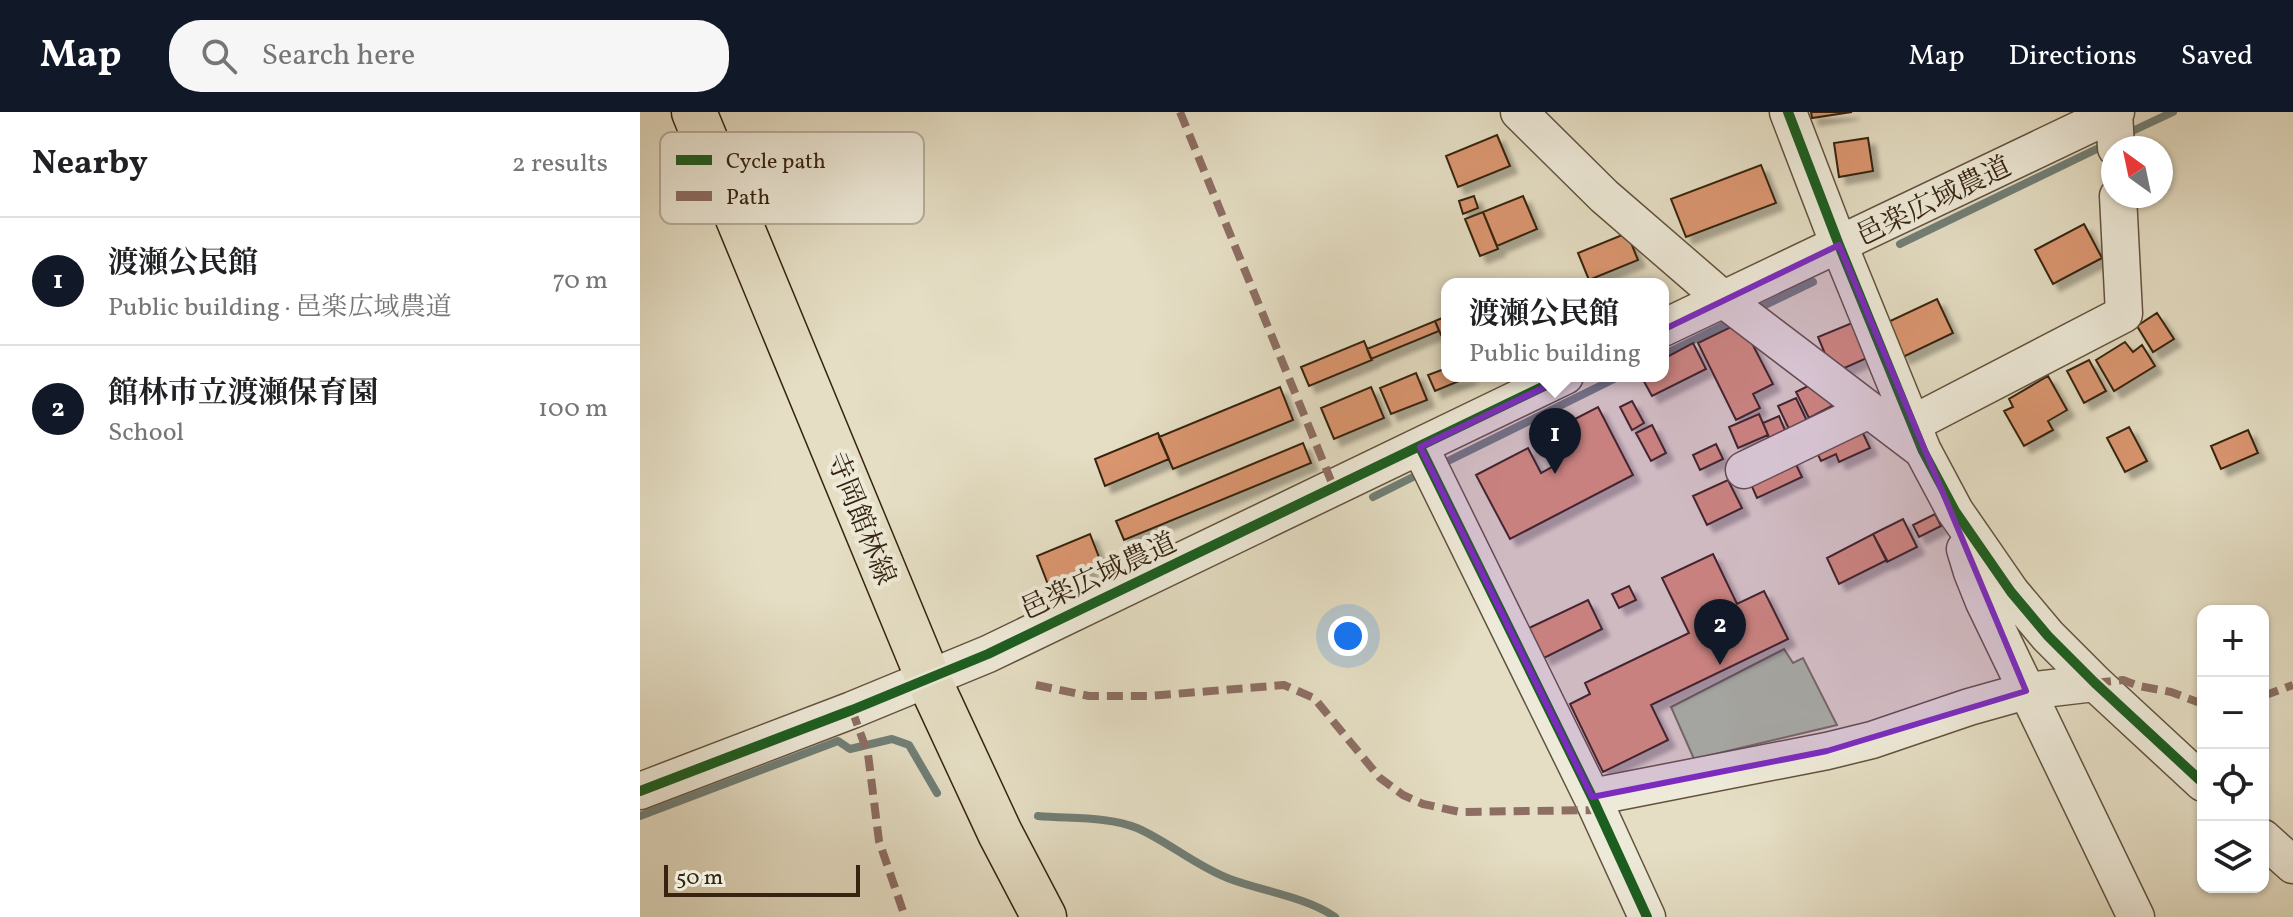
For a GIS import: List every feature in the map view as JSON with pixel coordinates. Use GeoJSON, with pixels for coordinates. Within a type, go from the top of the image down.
{"type":"FeatureCollection","features":[{"type":"Feature","properties":{"kind":"main road","name":"寺岡館林線"},"geometry":{"type":"LineString","coordinates":[[694,112],[702,132]]}},
{"type":"Feature","properties":{"kind":"main road","name":"寺岡館林線"},"geometry":{"type":"LineString","coordinates":[[740,224],[928,678],[1000,833],[1044,917]]}},
{"type":"Feature","properties":{"kind":"street"},"geometry":{"type":"LineString","coordinates":[[1519,112],[1604,196],[1723,299],[1869,410],[1917,437]]}},
{"type":"Feature","properties":{"kind":"street"},"geometry":{"type":"LineString","coordinates":[[1788,112],[1917,437],[1955,511],[2011,592],[2048,636],[2197,777]]}},
{"type":"Feature","properties":{"kind":"street","name":"邑楽広域農道"},"geometry":{"type":"LineString","coordinates":[[1669,325],[2115,112]]}},
{"type":"Feature","properties":{"kind":"street"},"geometry":{"type":"LineString","coordinates":[[2115,112],[2116,136]]}},
{"type":"Feature","properties":{"kind":"street"},"geometry":{"type":"LineString","coordinates":[[1917,437],[2124,314],[2119,208]]}},
{"type":"Feature","properties":{"kind":"street","name":"邑楽広域農道"},"geometry":{"type":"LineString","coordinates":[[640,791],[988,654],[1553,382]]}},
{"type":"Feature","properties":{"kind":"street"},"geometry":{"type":"LineString","coordinates":[[1744,470],[1869,410]]}},
{"type":"Feature","properties":{"kind":"street"},"geometry":{"type":"LineString","coordinates":[[1420,447],[1592,797],[1647,917]]}},
{"type":"Feature","properties":{"kind":"street"},"geometry":{"type":"LineString","coordinates":[[1955,511],[1972,572],[2136,917]]}},
{"type":"Feature","properties":{"kind":"street"},"geometry":{"type":"LineString","coordinates":[[1592,797],[1827,751],[1872,740],[2026,691],[2095,683]]}},
{"type":"Feature","properties":{"kind":"street"},"geometry":{"type":"LineString","coordinates":[[2269,843],[2293,865]]}},
{"type":"Feature","properties":{"kind":"highlighted area"},"geometry":{"type":"Polygon","coordinates":[[[1839,245],[2026,691],[1827,751],[1592,797],[1420,447],[1839,245]]]}},
{"type":"Feature","properties":{"kind":"green space"},"geometry":{"type":"Polygon","coordinates":[[[1784,649],[1793,663],[1803,658],[1837,725],[1694,759],[1671,707],[1784,649]]]}},
{"type":"Feature","properties":{"kind":"building"},"geometry":{"type":"Polygon","coordinates":[[[1811,112],[1852,112],[1812,118],[1811,112]]]}},
{"type":"Feature","properties":{"kind":"building"},"geometry":{"type":"Polygon","coordinates":[[[1497,135],[1510,166],[1458,187],[1446,156],[1497,135]]]}},
{"type":"Feature","properties":{"kind":"building"},"geometry":{"type":"Polygon","coordinates":[[[1868,138],[1873,171],[1839,177],[1834,143],[1868,138]]]}},
{"type":"Feature","properties":{"kind":"building"},"geometry":{"type":"Polygon","coordinates":[[[1761,165],[1776,203],[1686,237],[1671,199],[1761,165]]]}},
{"type":"Feature","properties":{"kind":"building"},"geometry":{"type":"Polygon","coordinates":[[[1474,196],[1478,208],[1463,214],[1459,201],[1474,196]]]}},
{"type":"Feature","properties":{"kind":"building"},"geometry":{"type":"Polygon","coordinates":[[[1523,196],[1537,229],[1497,246],[1483,212],[1523,196]]]}},
{"type":"Feature","properties":{"kind":"building"},"geometry":{"type":"Polygon","coordinates":[[[1483,212],[1498,249],[1480,256],[1465,219],[1483,212]]]}},
{"type":"Feature","properties":{"kind":"building"},"geometry":{"type":"Polygon","coordinates":[[[2084,224],[2102,258],[2053,284],[2035,250],[2084,224]]]}},
{"type":"Feature","properties":{"kind":"building"},"geometry":{"type":"Polygon","coordinates":[[[1627,233],[1638,260],[1588,278],[1578,253],[1627,233]]]}},
{"type":"Feature","properties":{"kind":"building"},"geometry":{"type":"Polygon","coordinates":[[[1937,299],[1953,333],[1903,357],[1886,323],[1937,299]]]}},
{"type":"Feature","properties":{"kind":"building"},"geometry":{"type":"Polygon","coordinates":[[[2157,313],[2174,339],[2153,352],[2137,326],[2157,313]]]}},
{"type":"Feature","properties":{"kind":"building"},"geometry":{"type":"Polygon","coordinates":[[[1441,318],[1441,335],[1435,321],[1441,318]]]}},
{"type":"Feature","properties":{"kind":"building"},"geometry":{"type":"Polygon","coordinates":[[[1435,321],[1439,331],[1371,359],[1367,349],[1435,321]]]}},
{"type":"Feature","properties":{"kind":"building"},"geometry":{"type":"Polygon","coordinates":[[[1741,322],[1773,384],[1753,394],[1760,408],[1736,420],[1698,343],[1741,322]]]}},
{"type":"Feature","properties":{"kind":"building"},"geometry":{"type":"Polygon","coordinates":[[[1852,323],[1867,358],[1833,373],[1818,337],[1852,323]]]}},
{"type":"Feature","properties":{"kind":"building"},"geometry":{"type":"Polygon","coordinates":[[[1364,341],[1372,360],[1309,386],[1301,367],[1364,341]]]}},
{"type":"Feature","properties":{"kind":"building"},"geometry":{"type":"Polygon","coordinates":[[[2125,342],[2133,352],[2142,345],[2155,366],[2114,391],[2096,360],[2125,342]]]}},
{"type":"Feature","properties":{"kind":"building"},"geometry":{"type":"Polygon","coordinates":[[[1693,343],[1706,369],[1652,396],[1644,382],[1669,382],[1669,356],[1693,343]]]}},
{"type":"Feature","properties":{"kind":"building"},"geometry":{"type":"Polygon","coordinates":[[[2089,360],[2106,391],[2084,403],[2067,371],[2089,360]]]}},
{"type":"Feature","properties":{"kind":"building"},"geometry":{"type":"Polygon","coordinates":[[[1441,370],[1441,382],[1457,382],[1435,391],[1428,375],[1441,370]]]}},
{"type":"Feature","properties":{"kind":"building"},"geometry":{"type":"Polygon","coordinates":[[[1416,373],[1427,400],[1391,414],[1380,388],[1416,373]]]}},
{"type":"Feature","properties":{"kind":"building"},"geometry":{"type":"Polygon","coordinates":[[[2048,376],[2067,410],[2048,421],[2053,430],[2024,446],[2004,411],[2013,407],[2009,399],[2048,376]]]}},
{"type":"Feature","properties":{"kind":"building"},"geometry":{"type":"Polygon","coordinates":[[[1820,380],[1832,406],[1809,418],[1796,392],[1820,380]]]}},
{"type":"Feature","properties":{"kind":"building"},"geometry":{"type":"Polygon","coordinates":[[[1280,387],[1293,420],[1173,469],[1159,437],[1280,387]]]}},
{"type":"Feature","properties":{"kind":"building"},"geometry":{"type":"Polygon","coordinates":[[[1371,387],[1384,418],[1334,439],[1321,408],[1371,387]]]}},
{"type":"Feature","properties":{"kind":"building"},"geometry":{"type":"Polygon","coordinates":[[[1796,398],[1807,421],[1789,429],[1778,406],[1796,398]]]}},
{"type":"Feature","properties":{"kind":"building"},"geometry":{"type":"Polygon","coordinates":[[[1632,401],[1644,423],[1632,430],[1620,407],[1632,401]]]}},
{"type":"Feature","properties":{"kind":"building"},"geometry":{"type":"Polygon","coordinates":[[[1598,407],[1633,475],[1510,539],[1476,475],[1528,448],[1541,473],[1557,464],[1542,436],[1598,407]]]}},
{"type":"Feature","properties":{"kind":"building"},"geometry":{"type":"Polygon","coordinates":[[[1759,414],[1768,435],[1738,448],[1729,427],[1759,414]]]}},
{"type":"Feature","properties":{"kind":"building"},"geometry":{"type":"Polygon","coordinates":[[[1779,416],[1787,435],[1771,442],[1763,423],[1779,416]]]}},
{"type":"Feature","properties":{"kind":"building"},"geometry":{"type":"Polygon","coordinates":[[[1652,425],[1666,453],[1651,461],[1636,433],[1652,425]]]}},
{"type":"Feature","properties":{"kind":"building"},"geometry":{"type":"Polygon","coordinates":[[[1859,425],[1870,448],[1839,462],[1836,454],[1821,461],[1811,440],[1859,425]]]}},
{"type":"Feature","properties":{"kind":"building"},"geometry":{"type":"Polygon","coordinates":[[[2129,427],[2147,461],[2125,472],[2107,438],[2129,427]]]}},
{"type":"Feature","properties":{"kind":"building"},"geometry":{"type":"Polygon","coordinates":[[[2248,430],[2258,453],[2221,469],[2211,446],[2248,430]]]}},
{"type":"Feature","properties":{"kind":"building"},"geometry":{"type":"Polygon","coordinates":[[[1158,433],[1169,459],[1105,486],[1095,459],[1158,433]]]}},
{"type":"Feature","properties":{"kind":"building"},"geometry":{"type":"Polygon","coordinates":[[[1303,443],[1311,463],[1124,540],[1116,521],[1303,443]]]}},
{"type":"Feature","properties":{"kind":"building"},"geometry":{"type":"Polygon","coordinates":[[[1716,444],[1723,459],[1700,470],[1693,455],[1716,444]]]}},
{"type":"Feature","properties":{"kind":"building"},"geometry":{"type":"Polygon","coordinates":[[[1790,452],[1802,477],[1757,498],[1746,473],[1790,452]]]}},
{"type":"Feature","properties":{"kind":"building"},"geometry":{"type":"Polygon","coordinates":[[[1728,480],[1742,508],[1707,525],[1693,496],[1728,480]]]}},
{"type":"Feature","properties":{"kind":"building"},"geometry":{"type":"Polygon","coordinates":[[[1935,514],[1941,526],[1919,537],[1913,525],[1935,514]]]}},
{"type":"Feature","properties":{"kind":"building"},"geometry":{"type":"Polygon","coordinates":[[[1903,519],[1917,547],[1887,562],[1873,534],[1903,519]]]}},
{"type":"Feature","properties":{"kind":"building"},"geometry":{"type":"Polygon","coordinates":[[[1090,534],[1102,565],[1049,587],[1037,556],[1090,534]]]}},
{"type":"Feature","properties":{"kind":"building"},"geometry":{"type":"Polygon","coordinates":[[[1873,534],[1887,560],[1839,584],[1827,558],[1873,534]]]}},
{"type":"Feature","properties":{"kind":"building"},"geometry":{"type":"Polygon","coordinates":[[[1713,554],[1737,604],[1764,591],[1788,639],[1651,705],[1668,740],[1603,772],[1570,704],[1590,694],[1585,683],[1689,633],[1662,578],[1713,554]]]}},
{"type":"Feature","properties":{"kind":"building"},"geometry":{"type":"Polygon","coordinates":[[[1629,586],[1636,600],[1619,608],[1612,594],[1629,586]]]}},
{"type":"Feature","properties":{"kind":"building"},"geometry":{"type":"Polygon","coordinates":[[[1588,600],[1602,629],[1544,658],[1529,628],[1588,600]]]}},
{"type":"Feature","properties":{"kind":"waterway"},"geometry":{"type":"LineString","coordinates":[[2126,134],[2173,112]]}},
{"type":"Feature","properties":{"kind":"waterway"},"geometry":{"type":"LineString","coordinates":[[1900,244],[2101,147]]}},
{"type":"Feature","properties":{"kind":"waterway"},"geometry":{"type":"LineString","coordinates":[[1755,310],[1813,282]]}},
{"type":"Feature","properties":{"kind":"waterway"},"geometry":{"type":"LineString","coordinates":[[1669,352],[1732,321]]}},
{"type":"Feature","properties":{"kind":"waterway"},"geometry":{"type":"LineString","coordinates":[[1442,464],[1608,382]]}},
{"type":"Feature","properties":{"kind":"waterway"},"geometry":{"type":"LineString","coordinates":[[1373,497],[1417,475]]}},
{"type":"Feature","properties":{"kind":"waterway"},"geometry":{"type":"LineString","coordinates":[[640,816],[838,741],[850,749],[892,739],[909,745],[937,793]]}},
{"type":"Feature","properties":{"kind":"waterway"},"geometry":{"type":"LineString","coordinates":[[1038,816],[1101,820],[1137,828],[1218,874],[1297,899],[1335,917]]}},
{"type":"Feature","properties":{"kind":"marked path"},"geometry":{"type":"LineString","coordinates":[[1180,112],[1334,488]]}},
{"type":"Feature","properties":{"kind":"marked path"},"geometry":{"type":"LineString","coordinates":[[2095,683],[2123,680],[2197,702]]}},
{"type":"Feature","properties":{"kind":"marked path"},"geometry":{"type":"LineString","coordinates":[[1036,685],[1089,696],[1150,696],[1284,685],[1314,698],[1380,778],[1403,795],[1423,804],[1460,812],[1598,810]]}},
{"type":"Feature","properties":{"kind":"marked path"},"geometry":{"type":"LineString","coordinates":[[2269,694],[2293,685]]}},
{"type":"Feature","properties":{"kind":"marked path"},"geometry":{"type":"LineString","coordinates":[[852,710],[868,754],[879,841],[905,917]]}},
{"type":"Feature","properties":{"kind":"cycle path"},"geometry":{"type":"LineString","coordinates":[[1788,112],[1923,451],[1955,511],[2011,592],[2048,636],[2197,777]]}},
{"type":"Feature","properties":{"kind":"cycle path"},"geometry":{"type":"LineString","coordinates":[[640,791],[988,654],[1553,382]]}},
{"type":"Feature","properties":{"kind":"cycle path"},"geometry":{"type":"LineString","coordinates":[[1420,447],[1592,797],[1647,917]]}},
{"type":"Feature","properties":{"kind":"place","name":"渡瀬公民館"},"geometry":{"type":"Point","coordinates":[1555,474]}},
{"type":"Feature","properties":{"kind":"place","name":"館林市立渡瀬保育園"},"geometry":{"type":"Point","coordinates":[1720,665]}}]}
